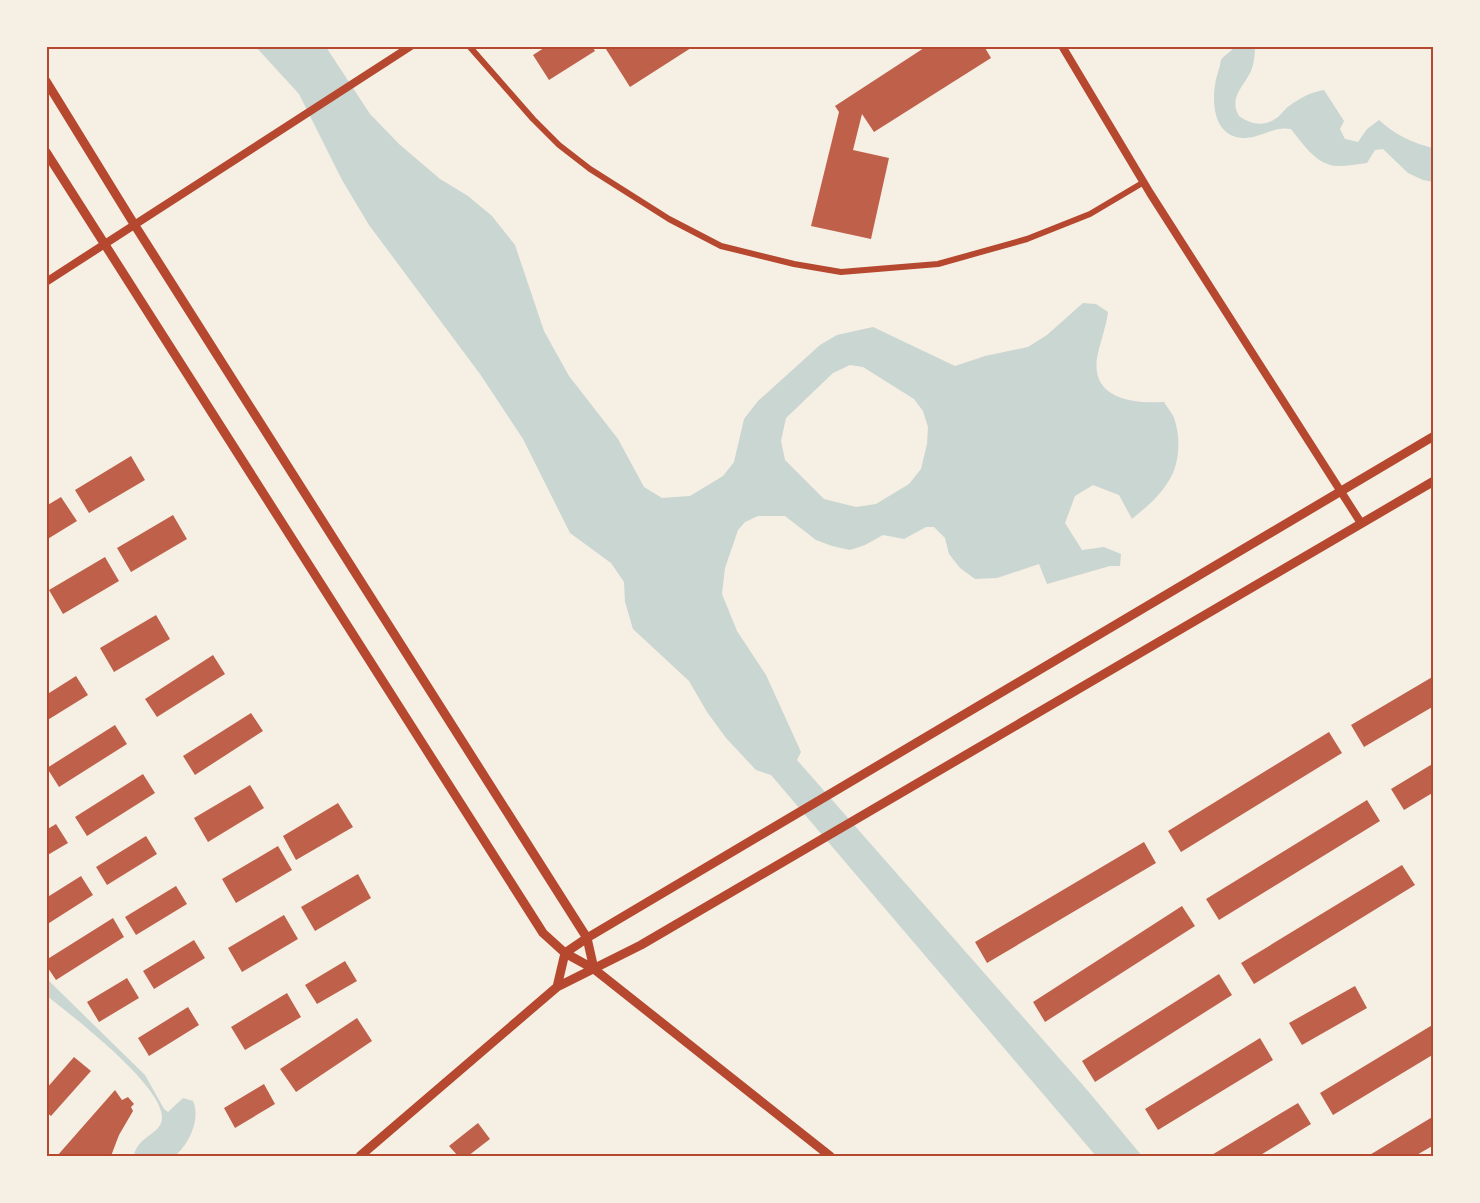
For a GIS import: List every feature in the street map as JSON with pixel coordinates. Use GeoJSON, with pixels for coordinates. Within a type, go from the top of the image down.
{"type":"FeatureCollection","features":[{"type":"Feature","properties":{"kind":"main road"},"geometry":{"type":"LineString","coordinates":[[46,81],[134,224],[587,938],[594,969]]}},
{"type":"Feature","properties":{"kind":"main road"},"geometry":{"type":"LineString","coordinates":[[46,152],[543,933],[565,953],[594,969],[830,1156]]}},
{"type":"Feature","properties":{"kind":"main road"},"geometry":{"type":"LineString","coordinates":[[556,987],[565,953],[587,938],[1434,436]]}},
{"type":"Feature","properties":{"kind":"main road"},"geometry":{"type":"LineString","coordinates":[[360,1156],[556,987],[641,945],[1434,481]]}},
{"type":"Feature","properties":{"kind":"street"},"geometry":{"type":"LineString","coordinates":[[46,282],[411,46]]}},
{"type":"Feature","properties":{"kind":"street"},"geometry":{"type":"LineString","coordinates":[[469,46],[539,126],[559,145],[591,169],[669,219],[721,246],[794,264],[841,272],[938,264],[1027,239],[1090,214],[1144,182]]}},
{"type":"Feature","properties":{"kind":"street"},"geometry":{"type":"LineString","coordinates":[[1062,46],[1144,182],[1361,523]]}},
{"type":"Feature","properties":{"kind":"shaded area"},"geometry":{"type":"Polygon","coordinates":[[[256,47],[326,47],[370,114],[399,144],[440,179],[468,196],[492,216],[515,245],[544,331],[569,376],[618,439],[644,487],[662,498],[690,496],[723,476],[734,462],[744,419],[758,401],[820,345],[837,335],[873,327],[955,366],[985,356],[1028,347],[1047,335],[1083,303],[1096,304],[1108,312],[1097,358],[1097,372],[1101,382],[1107,390],[1128,400],[1164,402],[1174,418],[1178,442],[1175,467],[1168,482],[1156,497],[1132,519],[1119,495],[1093,485],[1075,496],[1065,523],[1082,550],[1104,547],[1121,554],[1120,566],[1110,566],[1047,584],[1039,564],[997,578],[975,579],[960,568],[949,554],[945,538],[934,527],[926,527],[904,539],[883,535],[850,550],[816,540],[785,516],[758,516],[745,522],[738,530],[725,568],[722,594],[737,631],[766,675],[801,752],[797,760],[1088,1091],[1142,1156],[1096,1156],[771,775],[756,770],[726,738],[689,681],[633,629],[625,602],[624,582],[611,563],[570,533],[523,439],[480,374],[369,225],[342,180],[299,94],[256,47]],[[850,365],[833,373],[786,418],[781,441],[785,460],[824,499],[856,507],[876,504],[909,484],[921,469],[927,444],[928,427],[923,411],[914,399],[863,367],[850,365]]]}},
{"type":"Feature","properties":{"kind":"shaded area"},"geometry":{"type":"Polygon","coordinates":[[[1234,47],[1255,47],[1251,71],[1236,98],[1236,110],[1239,116],[1252,123],[1266,123],[1277,118],[1287,107],[1301,98],[1324,90],[1344,121],[1340,129],[1345,139],[1358,142],[1367,129],[1379,120],[1404,138],[1433,148],[1433,182],[1408,173],[1383,149],[1375,150],[1367,163],[1338,166],[1330,165],[1317,158],[1291,129],[1279,129],[1246,138],[1234,136],[1225,131],[1216,113],[1214,90],[1221,60],[1234,47]]]}},
{"type":"Feature","properties":{"kind":"shaded area"},"geometry":{"type":"Polygon","coordinates":[[[47,979],[145,1075],[164,1109],[168,1112],[183,1098],[193,1101],[195,1123],[185,1145],[175,1156],[134,1156],[140,1144],[161,1123],[159,1104],[133,1070],[47,996],[47,979]]]}},
{"type":"Feature","properties":{"kind":"building"},"geometry":{"type":"Polygon","coordinates":[[[547,46],[592,46],[595,51],[549,80],[533,55],[547,46]]]}},
{"type":"Feature","properties":{"kind":"building"},"geometry":{"type":"Polygon","coordinates":[[[604,46],[694,46],[630,87],[604,46]]]}},
{"type":"Feature","properties":{"kind":"building"},"geometry":{"type":"Polygon","coordinates":[[[927,46],[984,46],[991,58],[874,132],[862,114],[853,150],[889,158],[871,239],[811,226],[839,112],[835,106],[927,46]]]}},
{"type":"Feature","properties":{"kind":"building"},"geometry":{"type":"Polygon","coordinates":[[[131,456],[145,480],[89,513],[75,490],[131,456]]]}},
{"type":"Feature","properties":{"kind":"building"},"geometry":{"type":"Polygon","coordinates":[[[61,497],[77,521],[46,540],[46,506],[61,497]]]}},
{"type":"Feature","properties":{"kind":"building"},"geometry":{"type":"Polygon","coordinates":[[[173,515],[187,539],[131,572],[117,548],[173,515]]]}},
{"type":"Feature","properties":{"kind":"building"},"geometry":{"type":"Polygon","coordinates":[[[105,557],[119,581],[63,614],[49,590],[105,557]]]}},
{"type":"Feature","properties":{"kind":"building"},"geometry":{"type":"Polygon","coordinates":[[[156,615],[170,639],[114,672],[100,648],[156,615]]]}},
{"type":"Feature","properties":{"kind":"building"},"geometry":{"type":"Polygon","coordinates":[[[213,655],[225,674],[157,717],[145,699],[213,655]]]}},
{"type":"Feature","properties":{"kind":"building"},"geometry":{"type":"Polygon","coordinates":[[[76,676],[88,695],[46,721],[46,695],[76,676]]]}},
{"type":"Feature","properties":{"kind":"building"},"geometry":{"type":"Polygon","coordinates":[[[1434,676],[1434,706],[1364,747],[1351,725],[1434,676]]]}},
{"type":"Feature","properties":{"kind":"building"},"geometry":{"type":"Polygon","coordinates":[[[251,713],[263,731],[195,775],[183,756],[251,713]]]}},
{"type":"Feature","properties":{"kind":"building"},"geometry":{"type":"Polygon","coordinates":[[[115,725],[127,744],[59,787],[47,768],[115,725]]]}},
{"type":"Feature","properties":{"kind":"building"},"geometry":{"type":"Polygon","coordinates":[[[1329,732],[1342,753],[1181,852],[1168,831],[1329,732]]]}},
{"type":"Feature","properties":{"kind":"building"},"geometry":{"type":"Polygon","coordinates":[[[1434,763],[1434,792],[1404,810],[1391,789],[1434,763]]]}},
{"type":"Feature","properties":{"kind":"building"},"geometry":{"type":"Polygon","coordinates":[[[143,774],[155,793],[87,836],[75,817],[143,774]]]}},
{"type":"Feature","properties":{"kind":"building"},"geometry":{"type":"Polygon","coordinates":[[[250,785],[264,808],[208,842],[194,818],[250,785]]]}},
{"type":"Feature","properties":{"kind":"building"},"geometry":{"type":"Polygon","coordinates":[[[1367,800],[1380,821],[1219,920],[1206,899],[1367,800]]]}},
{"type":"Feature","properties":{"kind":"building"},"geometry":{"type":"Polygon","coordinates":[[[338,803],[353,827],[296,860],[283,836],[338,803]]]}},
{"type":"Feature","properties":{"kind":"building"},"geometry":{"type":"Polygon","coordinates":[[[56,824],[68,843],[46,856],[46,830],[56,824]]]}},
{"type":"Feature","properties":{"kind":"building"},"geometry":{"type":"Polygon","coordinates":[[[146,836],[157,854],[107,885],[96,867],[146,836]]]}},
{"type":"Feature","properties":{"kind":"building"},"geometry":{"type":"Polygon","coordinates":[[[1144,842],[1156,863],[987,963],[975,942],[1144,842]]]}},
{"type":"Feature","properties":{"kind":"building"},"geometry":{"type":"Polygon","coordinates":[[[278,846],[292,870],[236,903],[222,879],[278,846]]]}},
{"type":"Feature","properties":{"kind":"building"},"geometry":{"type":"Polygon","coordinates":[[[1402,865],[1415,885],[1254,984],[1241,963],[1402,865]]]}},
{"type":"Feature","properties":{"kind":"building"},"geometry":{"type":"Polygon","coordinates":[[[358,874],[371,898],[315,931],[301,907],[358,874]]]}},
{"type":"Feature","properties":{"kind":"building"},"geometry":{"type":"Polygon","coordinates":[[[81,876],[93,895],[46,925],[46,898],[81,876]]]}},
{"type":"Feature","properties":{"kind":"building"},"geometry":{"type":"Polygon","coordinates":[[[176,886],[187,904],[136,935],[125,917],[176,886]]]}},
{"type":"Feature","properties":{"kind":"building"},"geometry":{"type":"Polygon","coordinates":[[[1182,906],[1195,926],[1045,1022],[1033,1002],[1182,906]]]}},
{"type":"Feature","properties":{"kind":"building"},"geometry":{"type":"Polygon","coordinates":[[[284,915],[298,939],[242,972],[228,948],[284,915]]]}},
{"type":"Feature","properties":{"kind":"building"},"geometry":{"type":"Polygon","coordinates":[[[113,918],[124,937],[56,980],[46,965],[46,960],[113,918]]]}},
{"type":"Feature","properties":{"kind":"building"},"geometry":{"type":"Polygon","coordinates":[[[194,940],[205,958],[154,989],[143,971],[194,940]]]}},
{"type":"Feature","properties":{"kind":"building"},"geometry":{"type":"Polygon","coordinates":[[[345,961],[357,981],[317,1004],[305,985],[345,961]]]}},
{"type":"Feature","properties":{"kind":"building"},"geometry":{"type":"Polygon","coordinates":[[[1219,974],[1232,995],[1095,1082],[1082,1061],[1219,974]]]}},
{"type":"Feature","properties":{"kind":"building"},"geometry":{"type":"Polygon","coordinates":[[[127,978],[139,998],[99,1022],[87,1002],[127,978]]]}},
{"type":"Feature","properties":{"kind":"building"},"geometry":{"type":"Polygon","coordinates":[[[1355,986],[1367,1008],[1302,1045],[1289,1023],[1355,986]]]}},
{"type":"Feature","properties":{"kind":"building"},"geometry":{"type":"Polygon","coordinates":[[[287,993],[301,1017],[245,1050],[231,1027],[287,993]]]}},
{"type":"Feature","properties":{"kind":"building"},"geometry":{"type":"Polygon","coordinates":[[[188,1007],[199,1025],[149,1056],[138,1038],[188,1007]]]}},
{"type":"Feature","properties":{"kind":"building"},"geometry":{"type":"Polygon","coordinates":[[[357,1018],[372,1041],[296,1092],[280,1069],[357,1018]]]}},
{"type":"Feature","properties":{"kind":"building"},"geometry":{"type":"Polygon","coordinates":[[[1434,1024],[1434,1054],[1333,1115],[1320,1093],[1434,1024]]]}},
{"type":"Feature","properties":{"kind":"building"},"geometry":{"type":"Polygon","coordinates":[[[1260,1038],[1273,1060],[1158,1130],[1145,1109],[1260,1038]]]}},
{"type":"Feature","properties":{"kind":"building"},"geometry":{"type":"Polygon","coordinates":[[[74,1057],[91,1071],[51,1116],[46,1112],[46,1089],[74,1057]]]}},
{"type":"Feature","properties":{"kind":"building"},"geometry":{"type":"Polygon","coordinates":[[[264,1084],[275,1104],[235,1128],[224,1108],[264,1084]]]}},
{"type":"Feature","properties":{"kind":"building"},"geometry":{"type":"Polygon","coordinates":[[[115,1090],[122,1100],[128,1097],[134,1104],[131,1107],[133,1111],[119,1135],[111,1156],[57,1156],[115,1090]]]}},
{"type":"Feature","properties":{"kind":"building"},"geometry":{"type":"Polygon","coordinates":[[[1298,1103],[1311,1124],[1259,1156],[1210,1156],[1298,1103]]]}},
{"type":"Feature","properties":{"kind":"building"},"geometry":{"type":"Polygon","coordinates":[[[1434,1116],[1434,1145],[1415,1156],[1368,1156],[1434,1116]]]}},
{"type":"Feature","properties":{"kind":"building"},"geometry":{"type":"Polygon","coordinates":[[[478,1123],[490,1139],[468,1156],[458,1156],[449,1146],[478,1123]]]}}]}
